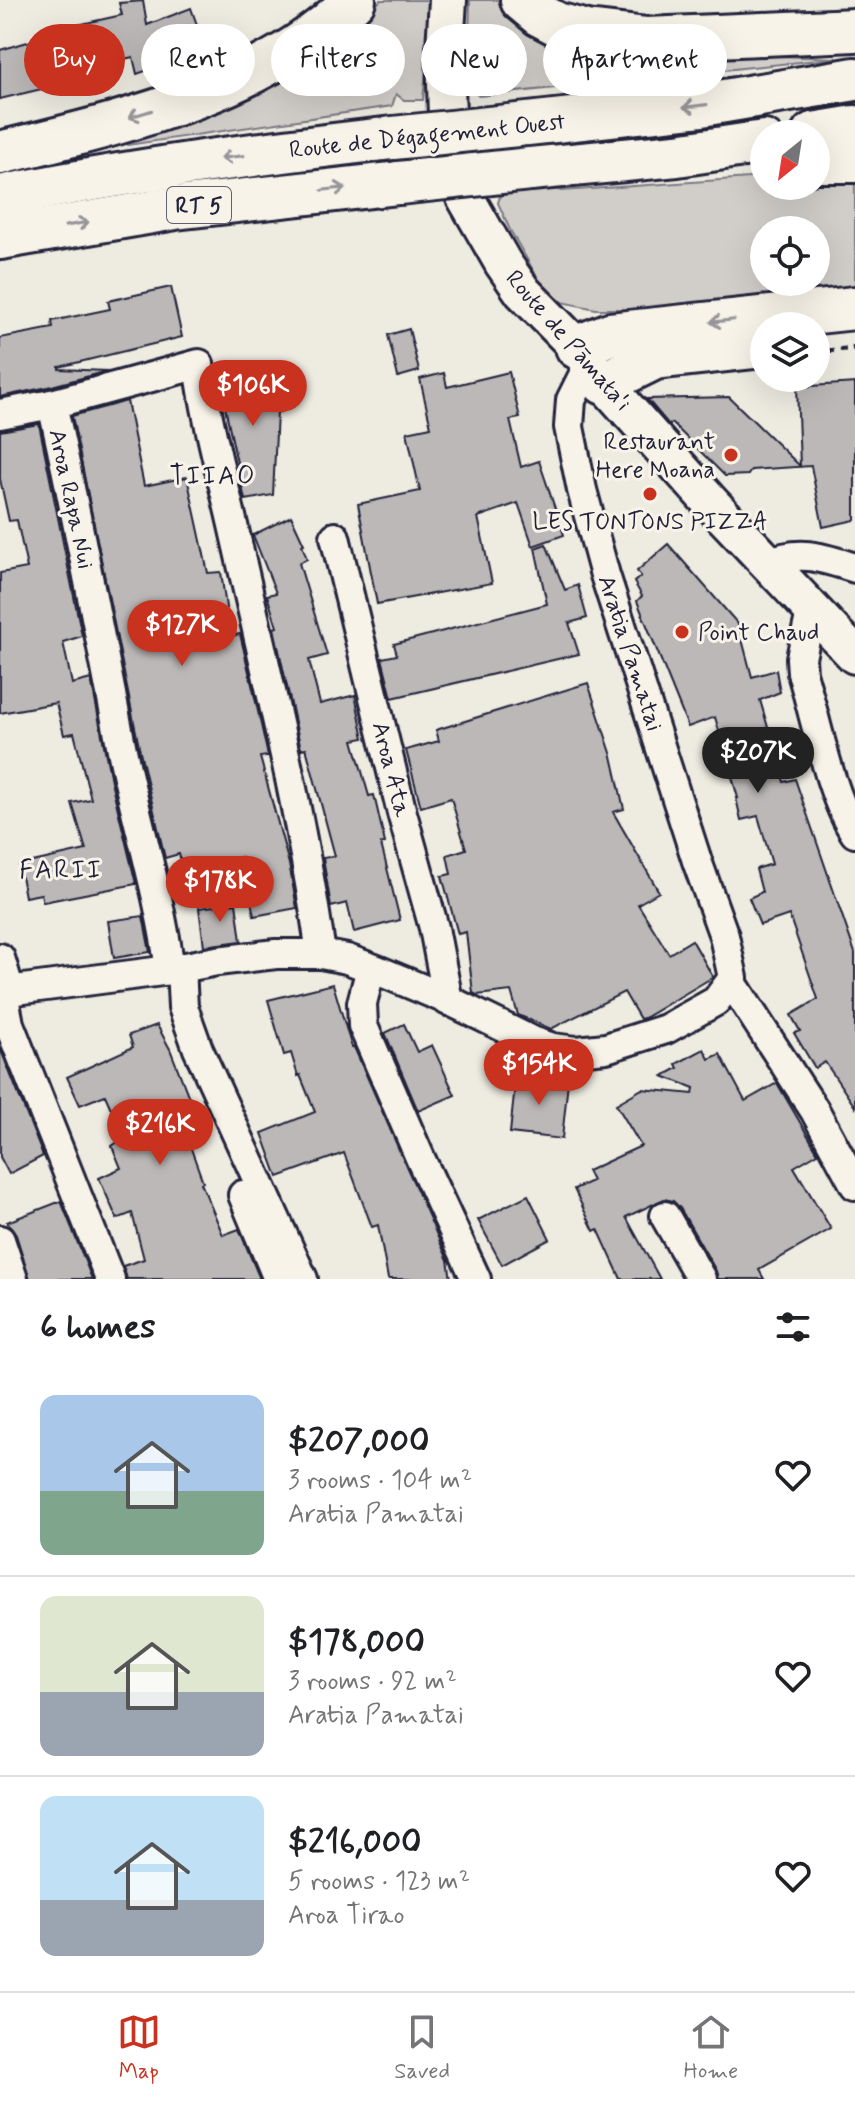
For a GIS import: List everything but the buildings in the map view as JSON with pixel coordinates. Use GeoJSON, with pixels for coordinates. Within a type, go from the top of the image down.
{"type":"FeatureCollection","features":[{"type":"Feature","properties":{"kind":"highway"},"geometry":{"type":"LineString","coordinates":[[0,153],[73,135],[243,79],[335,19],[354,0]]}},
{"type":"Feature","properties":{"kind":"highway"},"geometry":{"type":"LineString","coordinates":[[522,0],[557,24],[587,32],[633,37],[855,30]]}},
{"type":"Feature","properties":{"kind":"highway","name":"Route de Dégagement Ouest"},"geometry":{"type":"LineString","coordinates":[[0,197],[225,157],[701,105],[855,79]]}},
{"type":"Feature","properties":{"kind":"highway"},"geometry":{"type":"LineString","coordinates":[[830,131],[855,127]]}},
{"type":"Feature","properties":{"kind":"highway","name":"Route de Dégagement Ouest"},"geometry":{"type":"LineString","coordinates":[[0,238],[175,208],[677,155],[750,144]]}},
{"type":"Feature","properties":{"kind":"highway"},"geometry":{"type":"LineString","coordinates":[[530,169],[750,161]]}},
{"type":"Feature","properties":{"kind":"highway"},"geometry":{"type":"LineString","coordinates":[[830,161],[855,161]]}},
{"type":"Feature","properties":{"kind":"highway"},"geometry":{"type":"LineString","coordinates":[[590,365],[610,334],[855,308]]}},
{"type":"Feature","properties":{"kind":"highway"},"geometry":{"type":"LineString","coordinates":[[830,337],[855,334]]}},
{"type":"Feature","properties":{"kind":"highway"},"geometry":{"type":"LineString","coordinates":[[590,365],[750,348]]}},
{"type":"Feature","properties":{"kind":"main road","name":"Route de Pāmata'i"},"geometry":{"type":"LineString","coordinates":[[448,0],[445,48],[448,152],[464,195],[503,263],[523,292],[855,655]]}},
{"type":"Feature","properties":{"kind":"street","name":"Aroa Rapa Nui"},"geometry":{"type":"LineString","coordinates":[[0,414],[52,404],[199,364],[300,831],[321,954]]}},
{"type":"Feature","properties":{"kind":"street","name":"Aratia Pamatai"},"geometry":{"type":"LineString","coordinates":[[590,365],[571,400],[569,427],[582,490],[605,575],[724,936],[733,978],[731,981]]}},
{"type":"Feature","properties":{"kind":"street","name":"Aroa Rapa Nui"},"geometry":{"type":"LineString","coordinates":[[52,404],[123,753],[164,923],[168,970],[198,1049],[303,1279]]}},
{"type":"Feature","properties":{"kind":"street","name":"Aroa Ata"},"geometry":{"type":"LineString","coordinates":[[335,537],[402,813],[434,928],[448,1001]]}},
{"type":"Feature","properties":{"kind":"street"},"geometry":{"type":"LineString","coordinates":[[768,563],[784,556],[807,554],[855,568]]}},
{"type":"Feature","properties":{"kind":"street"},"geometry":{"type":"LineString","coordinates":[[812,607],[801,658],[802,673],[836,790],[847,821],[855,833]]}},
{"type":"Feature","properties":{"kind":"street"},"geometry":{"type":"LineString","coordinates":[[4,992],[276,954],[321,954],[371,968],[532,1041],[558,1049],[588,1050],[634,1041],[666,1029],[716,1001],[731,981],[808,1099],[855,1185]]}},
{"type":"Feature","properties":{"kind":"street"},"geometry":{"type":"LineString","coordinates":[[0,958],[9,1024],[110,1279]]}},
{"type":"Feature","properties":{"kind":"street"},"geometry":{"type":"LineString","coordinates":[[371,968],[362,1003],[363,1026],[476,1279]]}},
{"type":"Feature","properties":{"kind":"street"},"geometry":{"type":"LineString","coordinates":[[168,970],[186,1065],[278,1279]]}},
{"type":"Feature","properties":{"kind":"street"},"geometry":{"type":"LineString","coordinates":[[665,1216],[701,1279]]}},
{"type":"Feature","properties":{"kind":"street"},"geometry":{"type":"LineString","coordinates":[[0,1240],[13,1279]]}},
{"type":"Feature","properties":{"kind":"path"},"geometry":{"type":"LineString","coordinates":[[830,351],[855,348]]}},
{"type":"Feature","properties":{"kind":"shaded area"},"geometry":{"type":"Polygon","coordinates":[[[381,0],[433,0],[431,24],[421,24],[423,100],[404,100],[399,96],[405,96],[405,24],[354,24],[381,0]]]}},
{"type":"Feature","properties":{"kind":"shaded area"},"geometry":{"type":"Polygon","coordinates":[[[470,0],[504,0],[544,24],[543,89],[527,91],[527,24],[469,24],[470,0]]]}},
{"type":"Feature","properties":{"kind":"shaded area"},"geometry":{"type":"Polygon","coordinates":[[[727,54],[837,58],[727,70],[727,54]]]}},
{"type":"Feature","properties":{"kind":"shaded area"},"geometry":{"type":"Polygon","coordinates":[[[271,66],[271,96],[395,96],[392,106],[128,145],[124,139],[210,96],[255,96],[255,74],[271,66]]]}},
{"type":"Feature","properties":{"kind":"shaded area"},"geometry":{"type":"Polygon","coordinates":[[[855,171],[855,287],[830,290],[830,216],[750,216],[750,296],[774,296],[656,309],[596,309],[562,302],[543,287],[498,203],[502,189],[536,181],[561,191],[750,178],[750,200],[830,200],[830,173],[855,171]]]}},
{"type":"Feature","properties":{"kind":"place","name":"Restaurant Here Moana"},"geometry":{"type":"Point","coordinates":[731,455]}},
{"type":"Feature","properties":{"kind":"place","name":"LES TONTONS PIZZA"},"geometry":{"type":"Point","coordinates":[650,494]}},
{"type":"Feature","properties":{"kind":"place","name":"Point Chaud"},"geometry":{"type":"Point","coordinates":[682,632]}},
{"type":"Feature","properties":{"kind":"district","name":"TIIAO"},"geometry":{"type":"Point","coordinates":[213,475]}},
{"type":"Feature","properties":{"kind":"district","name":"FARII"},"geometry":{"type":"Point","coordinates":[61,869]}}]}
